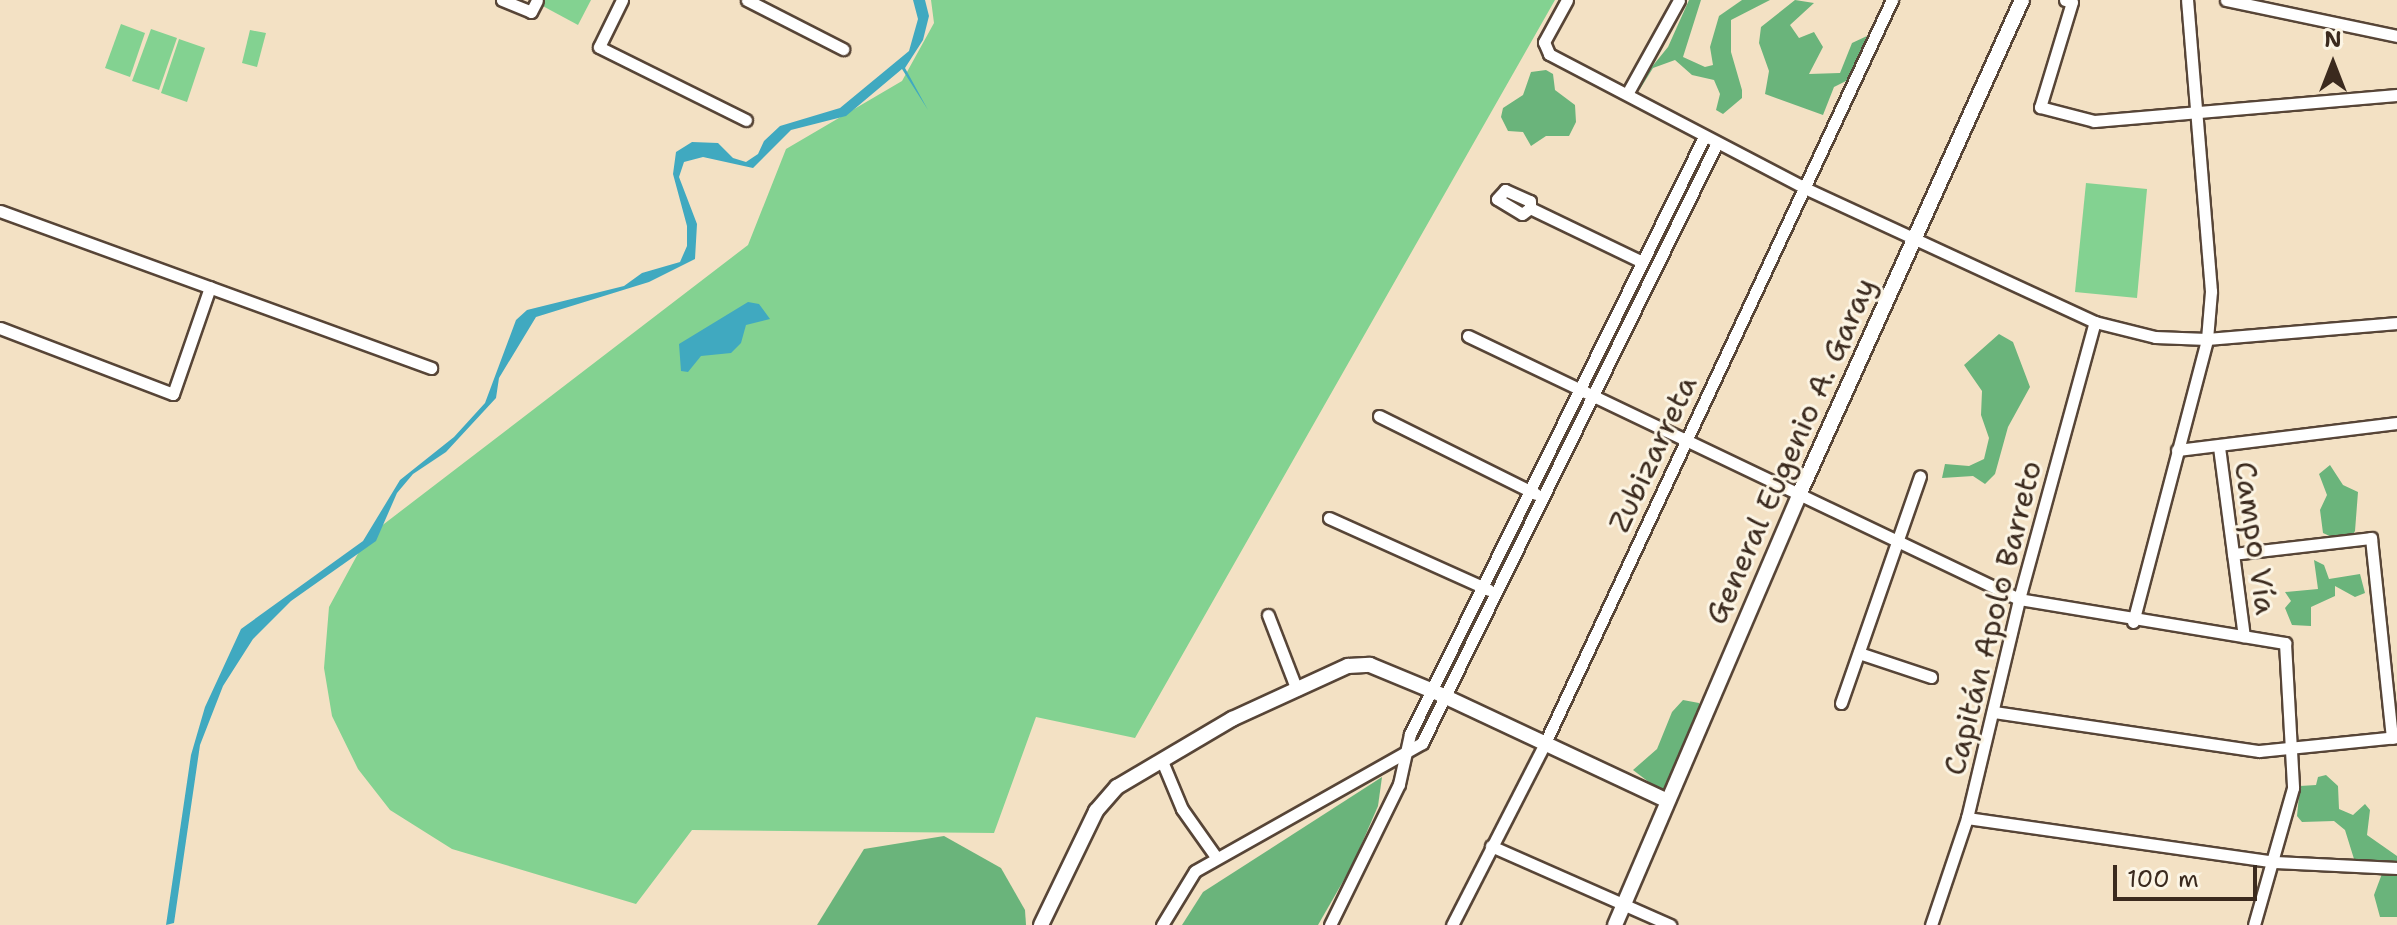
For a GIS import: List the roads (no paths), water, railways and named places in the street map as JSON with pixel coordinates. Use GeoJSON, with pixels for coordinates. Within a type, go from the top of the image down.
{"type":"FeatureCollection","features":[{"type":"Feature","properties":{"kind":"street"},"geometry":{"type":"LineString","coordinates":[[502,0],[531,12],[537,0]]}},
{"type":"Feature","properties":{"kind":"street"},"geometry":{"type":"LineString","coordinates":[[622,0],[599,47],[746,120]]}},
{"type":"Feature","properties":{"kind":"street"},"geometry":{"type":"LineString","coordinates":[[747,0],[843,49]]}},
{"type":"Feature","properties":{"kind":"street"},"geometry":{"type":"LineString","coordinates":[[1567,0],[1545,49],[1704,137],[1807,189],[2095,322],[2155,337],[2207,339],[2397,323]]}},
{"type":"Feature","properties":{"kind":"street"},"geometry":{"type":"LineString","coordinates":[[1627,94],[1679,0]]}},
{"type":"Feature","properties":{"kind":"street","name":"Zubizarreta"},"geometry":{"type":"LineString","coordinates":[[1452,925],[1545,743],[1685,440],[1807,189],[1892,0]]}},
{"type":"Feature","properties":{"kind":"street","name":"General Eugenio A. Garay"},"geometry":{"type":"LineString","coordinates":[[1615,925],[1798,497],[2022,0]]}},
{"type":"Feature","properties":{"kind":"street"},"geometry":{"type":"LineString","coordinates":[[2065,0],[2072,2],[2040,107],[2094,121],[2397,95]]}},
{"type":"Feature","properties":{"kind":"street"},"geometry":{"type":"LineString","coordinates":[[2133,622],[2207,339],[2211,291],[2187,0]]}},
{"type":"Feature","properties":{"kind":"street"},"geometry":{"type":"LineString","coordinates":[[2226,0],[2397,36]]}},
{"type":"Feature","properties":{"kind":"street"},"geometry":{"type":"LineString","coordinates":[[1330,925],[1399,784],[1406,755],[1433,691],[1704,137]]}},
{"type":"Feature","properties":{"kind":"street"},"geometry":{"type":"LineString","coordinates":[[1162,925],[1189,877],[1216,857],[1406,755],[1422,743],[1448,697],[1717,143]]}},
{"type":"Feature","properties":{"kind":"street"},"geometry":{"type":"LineString","coordinates":[[1530,208],[1642,262]]}},
{"type":"Feature","properties":{"kind":"street"},"geometry":{"type":"LineString","coordinates":[[0,211],[431,368]]}},
{"type":"Feature","properties":{"kind":"street"},"geometry":{"type":"LineString","coordinates":[[0,328],[173,394],[210,287]]}},
{"type":"Feature","properties":{"kind":"street","name":"Capitán Apolo Barreto"},"geometry":{"type":"LineString","coordinates":[[1931,925],[1967,818],[2019,599],[2095,322]]}},
{"type":"Feature","properties":{"kind":"street"},"geometry":{"type":"LineString","coordinates":[[1468,336],[1798,497],[2019,599],[2133,622],[2285,643],[2293,788],[2275,862],[2254,925]]}},
{"type":"Feature","properties":{"kind":"street"},"geometry":{"type":"LineString","coordinates":[[1379,416],[1545,499]]}},
{"type":"Feature","properties":{"kind":"street"},"geometry":{"type":"LineString","coordinates":[[2177,450],[2397,423]]}},
{"type":"Feature","properties":{"kind":"street","name":"Campo Vía"},"geometry":{"type":"LineString","coordinates":[[2219,447],[2244,636]]}},
{"type":"Feature","properties":{"kind":"street"},"geometry":{"type":"LineString","coordinates":[[1841,703],[1920,476]]}},
{"type":"Feature","properties":{"kind":"street"},"geometry":{"type":"LineString","coordinates":[[1329,518],[1498,595]]}},
{"type":"Feature","properties":{"kind":"street"},"geometry":{"type":"LineString","coordinates":[[1994,712],[2259,751],[2292,751],[2394,738],[2371,538],[2233,554]]}},
{"type":"Feature","properties":{"kind":"street"},"geometry":{"type":"LineString","coordinates":[[1268,615],[1297,690]]}},
{"type":"Feature","properties":{"kind":"street"},"geometry":{"type":"LineString","coordinates":[[1859,653],[1931,677]]}},
{"type":"Feature","properties":{"kind":"street"},"geometry":{"type":"LineString","coordinates":[[1041,925],[1096,811],[1117,787],[1232,719],[1359,665],[1448,697],[1666,800]]}},
{"type":"Feature","properties":{"kind":"street"},"geometry":{"type":"LineString","coordinates":[[1162,761],[1182,809],[1216,857]]}},
{"type":"Feature","properties":{"kind":"street"},"geometry":{"type":"LineString","coordinates":[[1967,818],[2275,862],[2397,868]]}},
{"type":"Feature","properties":{"kind":"street"},"geometry":{"type":"LineString","coordinates":[[1491,846],[1623,907],[1670,925]]}},
{"type":"Feature","properties":{"kind":"water"},"geometry":{"type":"Polygon","coordinates":[[[913,0],[925,0],[929,16],[923,40],[905,68],[928,110],[902,69],[846,116],[791,130],[753,168],[703,157],[684,162],[679,177],[697,224],[695,259],[649,282],[536,317],[499,378],[496,398],[446,452],[413,474],[397,493],[376,541],[291,601],[253,639],[223,686],[200,745],[174,923],[166,925],[191,755],[205,707],[241,629],[363,541],[400,480],[454,437],[485,403],[516,320],[527,310],[624,286],[642,273],[680,262],[687,246],[687,226],[673,174],[676,152],[692,142],[718,143],[733,158],[746,162],[758,154],[764,141],[780,126],[840,108],[909,51],[918,19],[913,0]]]}},
{"type":"Feature","properties":{"kind":"water"},"geometry":{"type":"Polygon","coordinates":[[[748,302],[759,304],[770,319],[746,325],[741,343],[731,353],[701,356],[688,372],[681,371],[679,344],[748,302]]]}}]}
